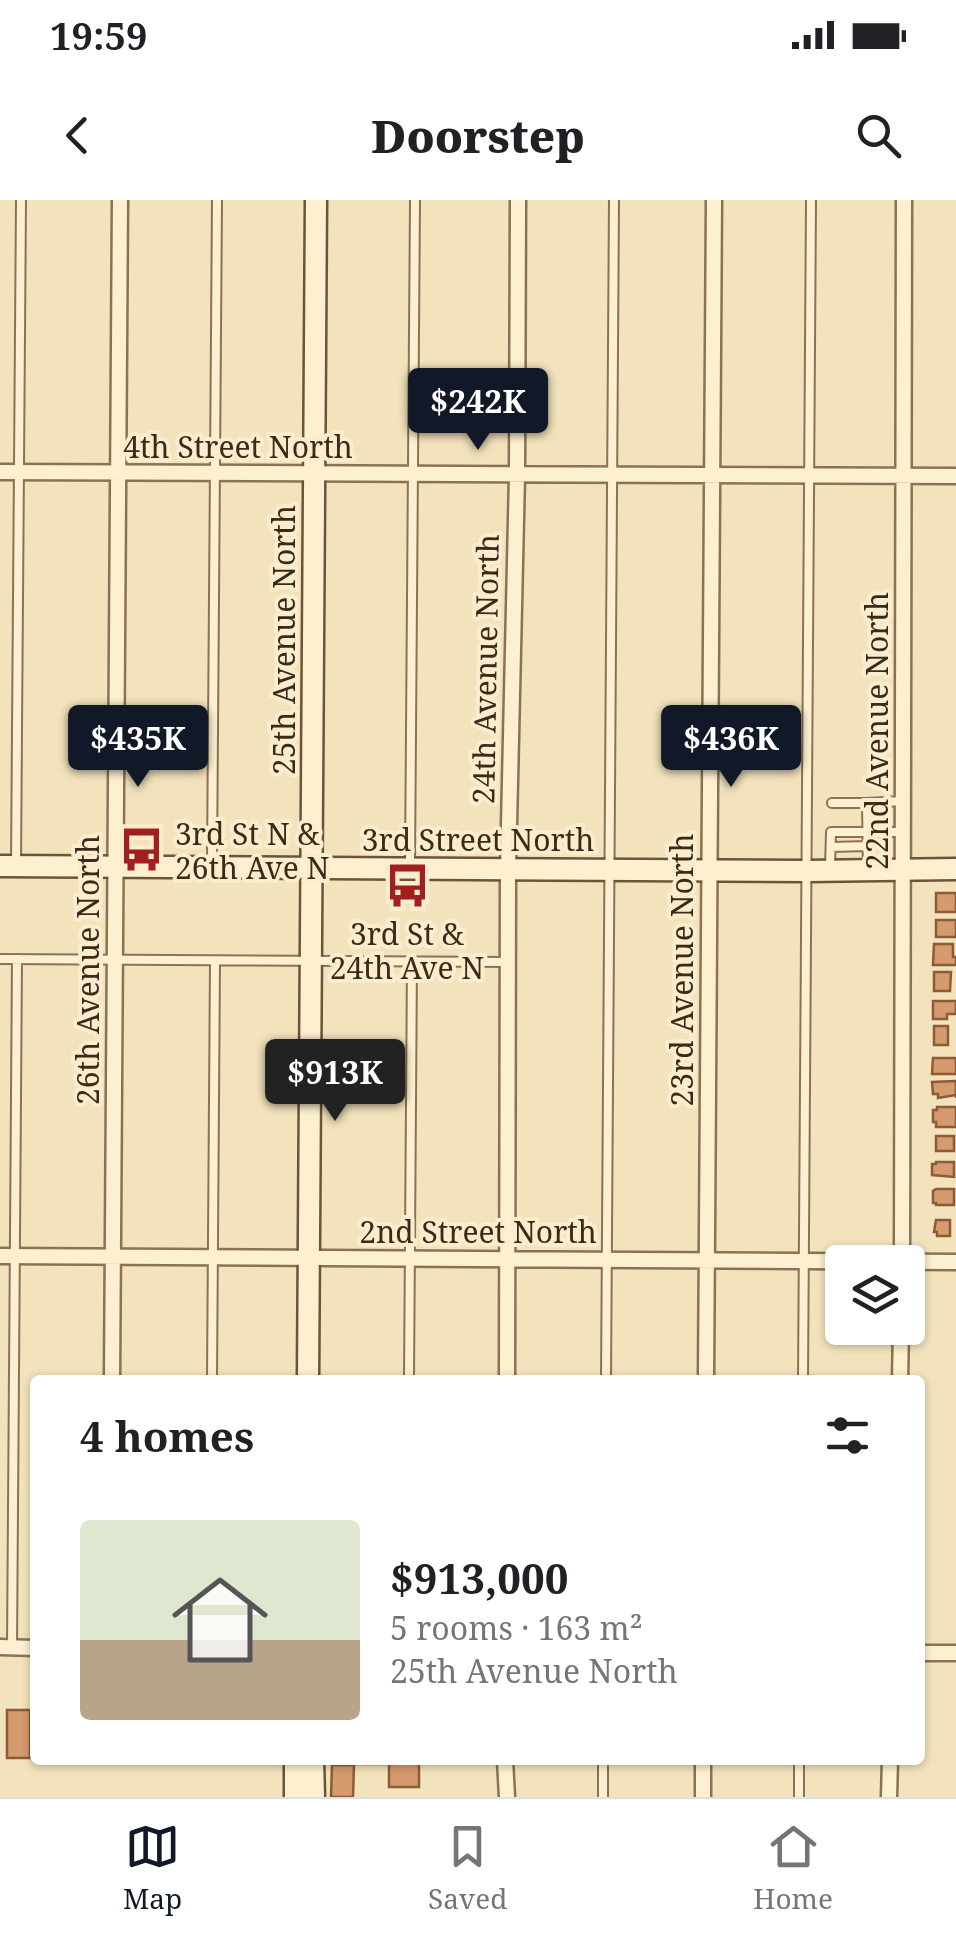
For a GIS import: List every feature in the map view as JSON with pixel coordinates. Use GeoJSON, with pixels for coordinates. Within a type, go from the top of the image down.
{"type":"FeatureCollection","features":[{"type":"Feature","properties":{"kind":"street","name":"26th Avenue North"},"geometry":{"type":"LineString","coordinates":[[112,1375],[120,200]]}},
{"type":"Feature","properties":{"kind":"street","name":"25th Avenue North"},"geometry":{"type":"LineString","coordinates":[[308,1375],[316,200]]}},
{"type":"Feature","properties":{"kind":"street","name":"24th Avenue North"},"geometry":{"type":"LineString","coordinates":[[507,1375],[508,870],[517,475],[518,200]]}},
{"type":"Feature","properties":{"kind":"street","name":"23rd Avenue North"},"geometry":{"type":"LineString","coordinates":[[706,1375],[714,200]]}},
{"type":"Feature","properties":{"kind":"street","name":"22nd Avenue North"},"geometry":{"type":"LineString","coordinates":[[902,1245],[904,200]]}},
{"type":"Feature","properties":{"kind":"street","name":"4th Street North"},"geometry":{"type":"LineString","coordinates":[[0,472],[956,476]]}},
{"type":"Feature","properties":{"kind":"street","name":"3rd Street North"},"geometry":{"type":"LineString","coordinates":[[8,866],[956,870]]}},
{"type":"Feature","properties":{"kind":"street","name":"2nd Street North"},"geometry":{"type":"LineString","coordinates":[[7,1256],[825,1261]]}},
{"type":"Feature","properties":{"kind":"street","name":"2nd Street North"},"geometry":{"type":"LineString","coordinates":[[925,1262],[956,1262]]}},
{"type":"Feature","properties":{"kind":"street"},"geometry":{"type":"LineString","coordinates":[[900,1375],[901,1345]]}},
{"type":"Feature","properties":{"kind":"street"},"geometry":{"type":"LineString","coordinates":[[925,1653],[956,1653]]}},
{"type":"Feature","properties":{"kind":"street"},"geometry":{"type":"LineString","coordinates":[[294,1797],[295,1765]]}},
{"type":"Feature","properties":{"kind":"street"},"geometry":{"type":"LineString","coordinates":[[313,1765],[314,1797]]}},
{"type":"Feature","properties":{"kind":"street"},"geometry":{"type":"LineString","coordinates":[[505,1765],[507,1797]]}},
{"type":"Feature","properties":{"kind":"street"},"geometry":{"type":"LineString","coordinates":[[703,1765],[703,1797]]}},
{"type":"Feature","properties":{"kind":"street"},"geometry":{"type":"LineString","coordinates":[[889,1797],[890,1765]]}},
{"type":"Feature","properties":{"kind":"lane"},"geometry":{"type":"LineString","coordinates":[[8,866],[19,472],[21,200]]}},
{"type":"Feature","properties":{"kind":"lane"},"geometry":{"type":"LineString","coordinates":[[212,867],[217,200]]}},
{"type":"Feature","properties":{"kind":"lane"},"geometry":{"type":"LineString","coordinates":[[410,869],[415,200]]}},
{"type":"Feature","properties":{"kind":"lane"},"geometry":{"type":"LineString","coordinates":[[606,1375],[614,200]]}},
{"type":"Feature","properties":{"kind":"lane"},"geometry":{"type":"LineString","coordinates":[[803,1375],[812,200]]}},
{"type":"Feature","properties":{"kind":"lane"},"geometry":{"type":"LineString","coordinates":[[832,802],[902,801]]}},
{"type":"Feature","properties":{"kind":"lane"},"geometry":{"type":"LineString","coordinates":[[866,802],[868,870]]}},
{"type":"Feature","properties":{"kind":"lane"},"geometry":{"type":"LineString","coordinates":[[830,871],[831,832],[902,832]]}},
{"type":"Feature","properties":{"kind":"lane"},"geometry":{"type":"LineString","coordinates":[[831,847],[868,846]]}},
{"type":"Feature","properties":{"kind":"lane"},"geometry":{"type":"LineString","coordinates":[[0,959],[508,962]]}},
{"type":"Feature","properties":{"kind":"lane"},"geometry":{"type":"LineString","coordinates":[[6,1647],[7,1256],[16,959]]}},
{"type":"Feature","properties":{"kind":"lane"},"geometry":{"type":"LineString","coordinates":[[212,1375],[215,960]]}},
{"type":"Feature","properties":{"kind":"lane"},"geometry":{"type":"LineString","coordinates":[[409,1375],[412,962]]}},
{"type":"Feature","properties":{"kind":"lane"},"geometry":{"type":"LineString","coordinates":[[603,1797],[604,1765]]}},
{"type":"Feature","properties":{"kind":"lane"},"geometry":{"type":"LineString","coordinates":[[799,1797],[800,1765]]}},
{"type":"Feature","properties":{"kind":"building"},"geometry":{"type":"Polygon","coordinates":[[[936,893],[956,893],[956,912],[936,912],[936,893]]]}},
{"type":"Feature","properties":{"kind":"building"},"geometry":{"type":"Polygon","coordinates":[[[936,920],[956,920],[956,937],[936,937],[936,920]]]}},
{"type":"Feature","properties":{"kind":"building"},"geometry":{"type":"Polygon","coordinates":[[[934,944],[953,944],[956,965],[933,965],[934,944]]]}},
{"type":"Feature","properties":{"kind":"building"},"geometry":{"type":"Polygon","coordinates":[[[934,972],[951,972],[950,991],[934,991],[934,972]]]}},
{"type":"Feature","properties":{"kind":"building"},"geometry":{"type":"Polygon","coordinates":[[[933,1001],[956,1001],[956,1014],[933,1019],[933,1001]]]}},
{"type":"Feature","properties":{"kind":"building"},"geometry":{"type":"Polygon","coordinates":[[[934,1026],[948,1026],[948,1045],[934,1045],[934,1026]]]}},
{"type":"Feature","properties":{"kind":"building"},"geometry":{"type":"Polygon","coordinates":[[[933,1058],[956,1058],[956,1074],[932,1074],[933,1058]]]}},
{"type":"Feature","properties":{"kind":"building"},"geometry":{"type":"Polygon","coordinates":[[[956,1081],[956,1095],[938,1098],[938,1094],[933,1094],[932,1082],[956,1081]]]}},
{"type":"Feature","properties":{"kind":"building"},"geometry":{"type":"Polygon","coordinates":[[[956,1107],[956,1127],[936,1127],[933,1110],[956,1107]]]}},
{"type":"Feature","properties":{"kind":"building"},"geometry":{"type":"Polygon","coordinates":[[[936,1136],[954,1136],[954,1151],[936,1151],[936,1136]]]}},
{"type":"Feature","properties":{"kind":"building"},"geometry":{"type":"Polygon","coordinates":[[[954,1162],[954,1177],[932,1175],[932,1164],[954,1162]]]}},
{"type":"Feature","properties":{"kind":"building"},"geometry":{"type":"Polygon","coordinates":[[[936,1189],[954,1189],[954,1205],[933,1203],[936,1189]]]}},
{"type":"Feature","properties":{"kind":"building"},"geometry":{"type":"Polygon","coordinates":[[[936,1220],[950,1220],[950,1236],[937,1236],[936,1220]]]}},
{"type":"Feature","properties":{"kind":"building"},"geometry":{"type":"Polygon","coordinates":[[[7,1710],[30,1710],[30,1758],[7,1758],[7,1710]]]}},
{"type":"Feature","properties":{"kind":"building"},"geometry":{"type":"Polygon","coordinates":[[[332,1765],[354,1765],[353,1797],[331,1797],[332,1765]]]}},
{"type":"Feature","properties":{"kind":"building"},"geometry":{"type":"Polygon","coordinates":[[[389,1765],[419,1765],[419,1787],[389,1787],[389,1765]]]}},
{"type":"Feature","properties":{"kind":"place","name":"3rd St N & 26th Ave N"},"geometry":{"type":"Point","coordinates":[142,850]}},
{"type":"Feature","properties":{"kind":"place","name":"3rd St & 24th Ave N"},"geometry":{"type":"Point","coordinates":[407,886]}}]}
